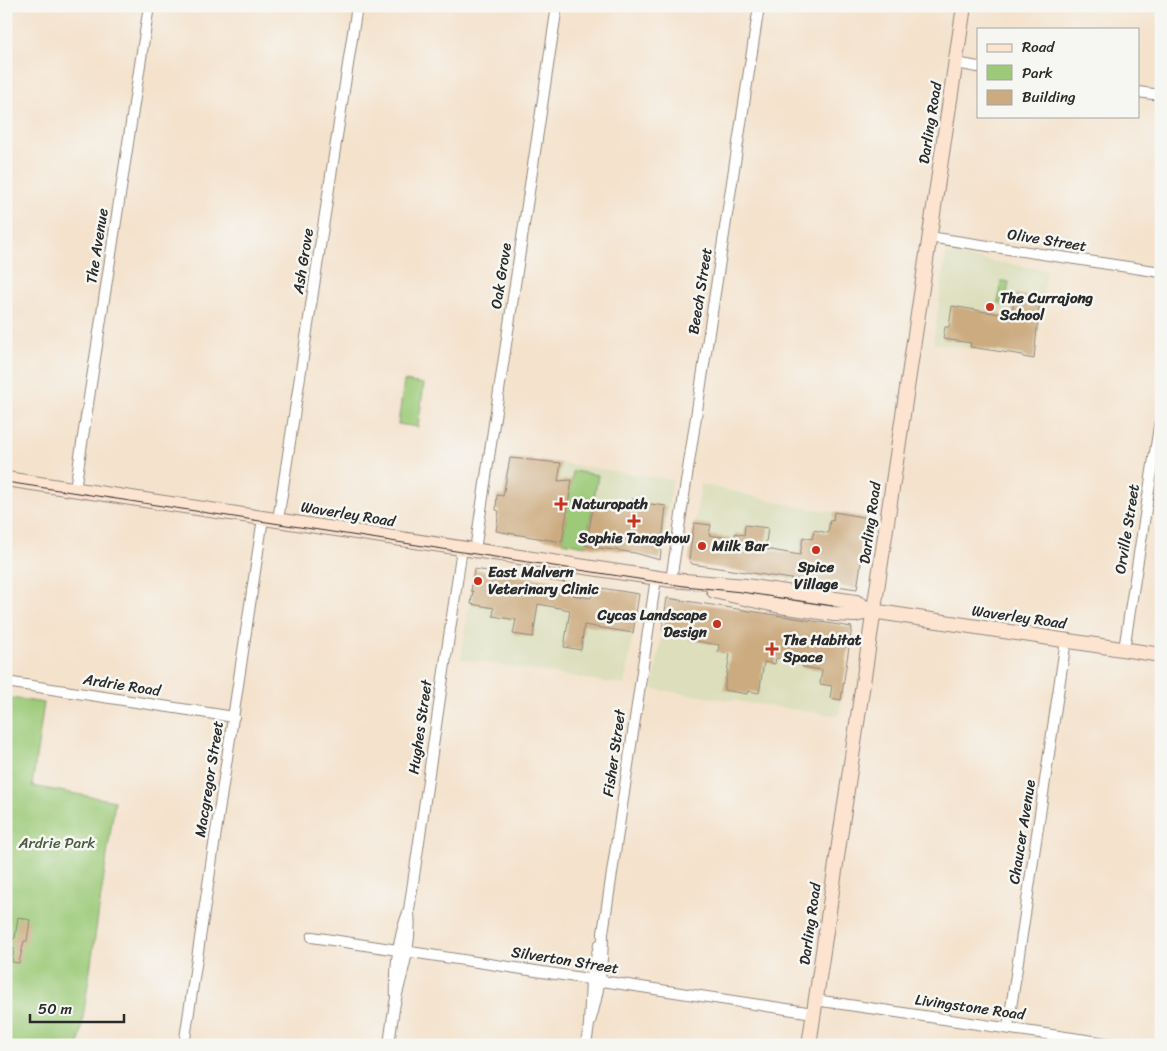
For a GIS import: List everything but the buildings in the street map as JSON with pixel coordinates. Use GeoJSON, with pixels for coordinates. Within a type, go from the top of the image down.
{"type":"FeatureCollection","features":[{"type":"Feature","properties":{"kind":"main road","name":"Darling Road"},"geometry":{"type":"LineString","coordinates":[[809,1045],[872,611],[964,6]]}},
{"type":"Feature","properties":{"kind":"main road","name":"Waverley Road"},"geometry":{"type":"LineString","coordinates":[[6,479],[656,578],[746,586],[820,596],[856,602],[872,611],[1161,655]]}},
{"type":"Feature","properties":{"kind":"street","name":"The Avenue"},"geometry":{"type":"LineString","coordinates":[[75,489],[149,6]]}},
{"type":"Feature","properties":{"kind":"street","name":"Ash Grove"},"geometry":{"type":"LineString","coordinates":[[278,520],[357,6]]}},
{"type":"Feature","properties":{"kind":"street","name":"Oak Grove"},"geometry":{"type":"LineString","coordinates":[[468,549],[557,6]]}},
{"type":"Feature","properties":{"kind":"street","name":"Beech Street"},"geometry":{"type":"LineString","coordinates":[[678,581],[759,6]]}},
{"type":"Feature","properties":{"kind":"street"},"geometry":{"type":"LineString","coordinates":[[956,63],[977,67]]}},
{"type":"Feature","properties":{"kind":"street"},"geometry":{"type":"LineString","coordinates":[[1140,92],[1161,95]]}},
{"type":"Feature","properties":{"kind":"street","name":"Olive Street"},"geometry":{"type":"LineString","coordinates":[[929,237],[1161,272]]}},
{"type":"Feature","properties":{"kind":"street","name":"Orville Street"},"geometry":{"type":"LineString","coordinates":[[1124,649],[1157,460],[1161,414]]}},
{"type":"Feature","properties":{"kind":"street","name":"Macgregor Street"},"geometry":{"type":"LineString","coordinates":[[184,1045],[263,518]]}},
{"type":"Feature","properties":{"kind":"street","name":"Hughes Street"},"geometry":{"type":"LineString","coordinates":[[389,1045],[402,951],[410,923],[409,910],[468,549]]}},
{"type":"Feature","properties":{"kind":"street","name":"Fisher Street"},"geometry":{"type":"LineString","coordinates":[[586,1045],[589,1025],[596,1002],[596,980],[656,578]]}},
{"type":"Feature","properties":{"kind":"street","name":"Chaucer Avenue"},"geometry":{"type":"LineString","coordinates":[[1008,1028],[1066,640]]}},
{"type":"Feature","properties":{"kind":"street","name":"Ardrie Road"},"geometry":{"type":"LineString","coordinates":[[6,682],[234,717]]}},
{"type":"Feature","properties":{"kind":"street","name":"Silverton Street"},"geometry":{"type":"LineString","coordinates":[[312,937],[596,980],[814,1006]]}},
{"type":"Feature","properties":{"kind":"street","name":"Livingstone Road"},"geometry":{"type":"LineString","coordinates":[[814,1006],[1008,1028],[1120,1045]]}},
{"type":"Feature","properties":{"kind":"shaded area","name":"The Currajong School"},"geometry":{"type":"Polygon","coordinates":[[[946,254],[1047,270],[1034,359],[933,343],[946,254]]]}},
{"type":"Feature","properties":{"kind":"shaded area"},"geometry":{"type":"Polygon","coordinates":[[[561,463],[673,480],[660,560],[635,553],[496,531],[499,511],[552,519],[561,463]]]}},
{"type":"Feature","properties":{"kind":"shaded area"},"geometry":{"type":"Polygon","coordinates":[[[701,484],[795,506],[868,518],[857,589],[692,564],[689,560],[701,484]]]}},
{"type":"Feature","properties":{"kind":"shaded area"},"geometry":{"type":"Polygon","coordinates":[[[474,569],[639,594],[625,685],[461,659],[474,569]]]}},
{"type":"Feature","properties":{"kind":"shaded area"},"geometry":{"type":"Polygon","coordinates":[[[667,598],[852,627],[839,716],[653,689],[667,598]]]}},
{"type":"Feature","properties":{"kind":"green space"},"geometry":{"type":"Polygon","coordinates":[[[1002,281],[1009,282],[1005,305],[998,303],[1002,281]]]}},
{"type":"Feature","properties":{"kind":"green space"},"geometry":{"type":"Polygon","coordinates":[[[404,381],[424,384],[418,427],[398,424],[404,381]]]}},
{"type":"Feature","properties":{"kind":"green space"},"geometry":{"type":"Polygon","coordinates":[[[573,471],[598,475],[586,546],[562,542],[573,471]]]}},
{"type":"Feature","properties":{"kind":"green space","name":"Ardrie Park"},"geometry":{"type":"Polygon","coordinates":[[[6,697],[44,703],[32,786],[115,801],[79,1045],[6,1045],[6,697]]]}},
{"type":"Feature","properties":{"kind":"tram line"},"geometry":{"type":"LineString","coordinates":[[6,482],[684,586],[741,592],[833,606]]}},
{"type":"Feature","properties":{"kind":"place","name":"The Currajong School"},"geometry":{"type":"Point","coordinates":[990,307]}},
{"type":"Feature","properties":{"kind":"place","name":"Naturopath"},"geometry":{"type":"Point","coordinates":[561,504]}},
{"type":"Feature","properties":{"kind":"place","name":"Sophie Tanaghow"},"geometry":{"type":"Point","coordinates":[634,521]}},
{"type":"Feature","properties":{"kind":"place","name":"Milk Bar"},"geometry":{"type":"Point","coordinates":[702,546]}},
{"type":"Feature","properties":{"kind":"place","name":"Spice Village"},"geometry":{"type":"Point","coordinates":[816,550]}},
{"type":"Feature","properties":{"kind":"place","name":"East Malvern Veterinary Clinic"},"geometry":{"type":"Point","coordinates":[478,581]}},
{"type":"Feature","properties":{"kind":"place","name":"Cycas Landscape Design"},"geometry":{"type":"Point","coordinates":[717,624]}},
{"type":"Feature","properties":{"kind":"place","name":"The Habitat Space"},"geometry":{"type":"Point","coordinates":[772,649]}}]}
